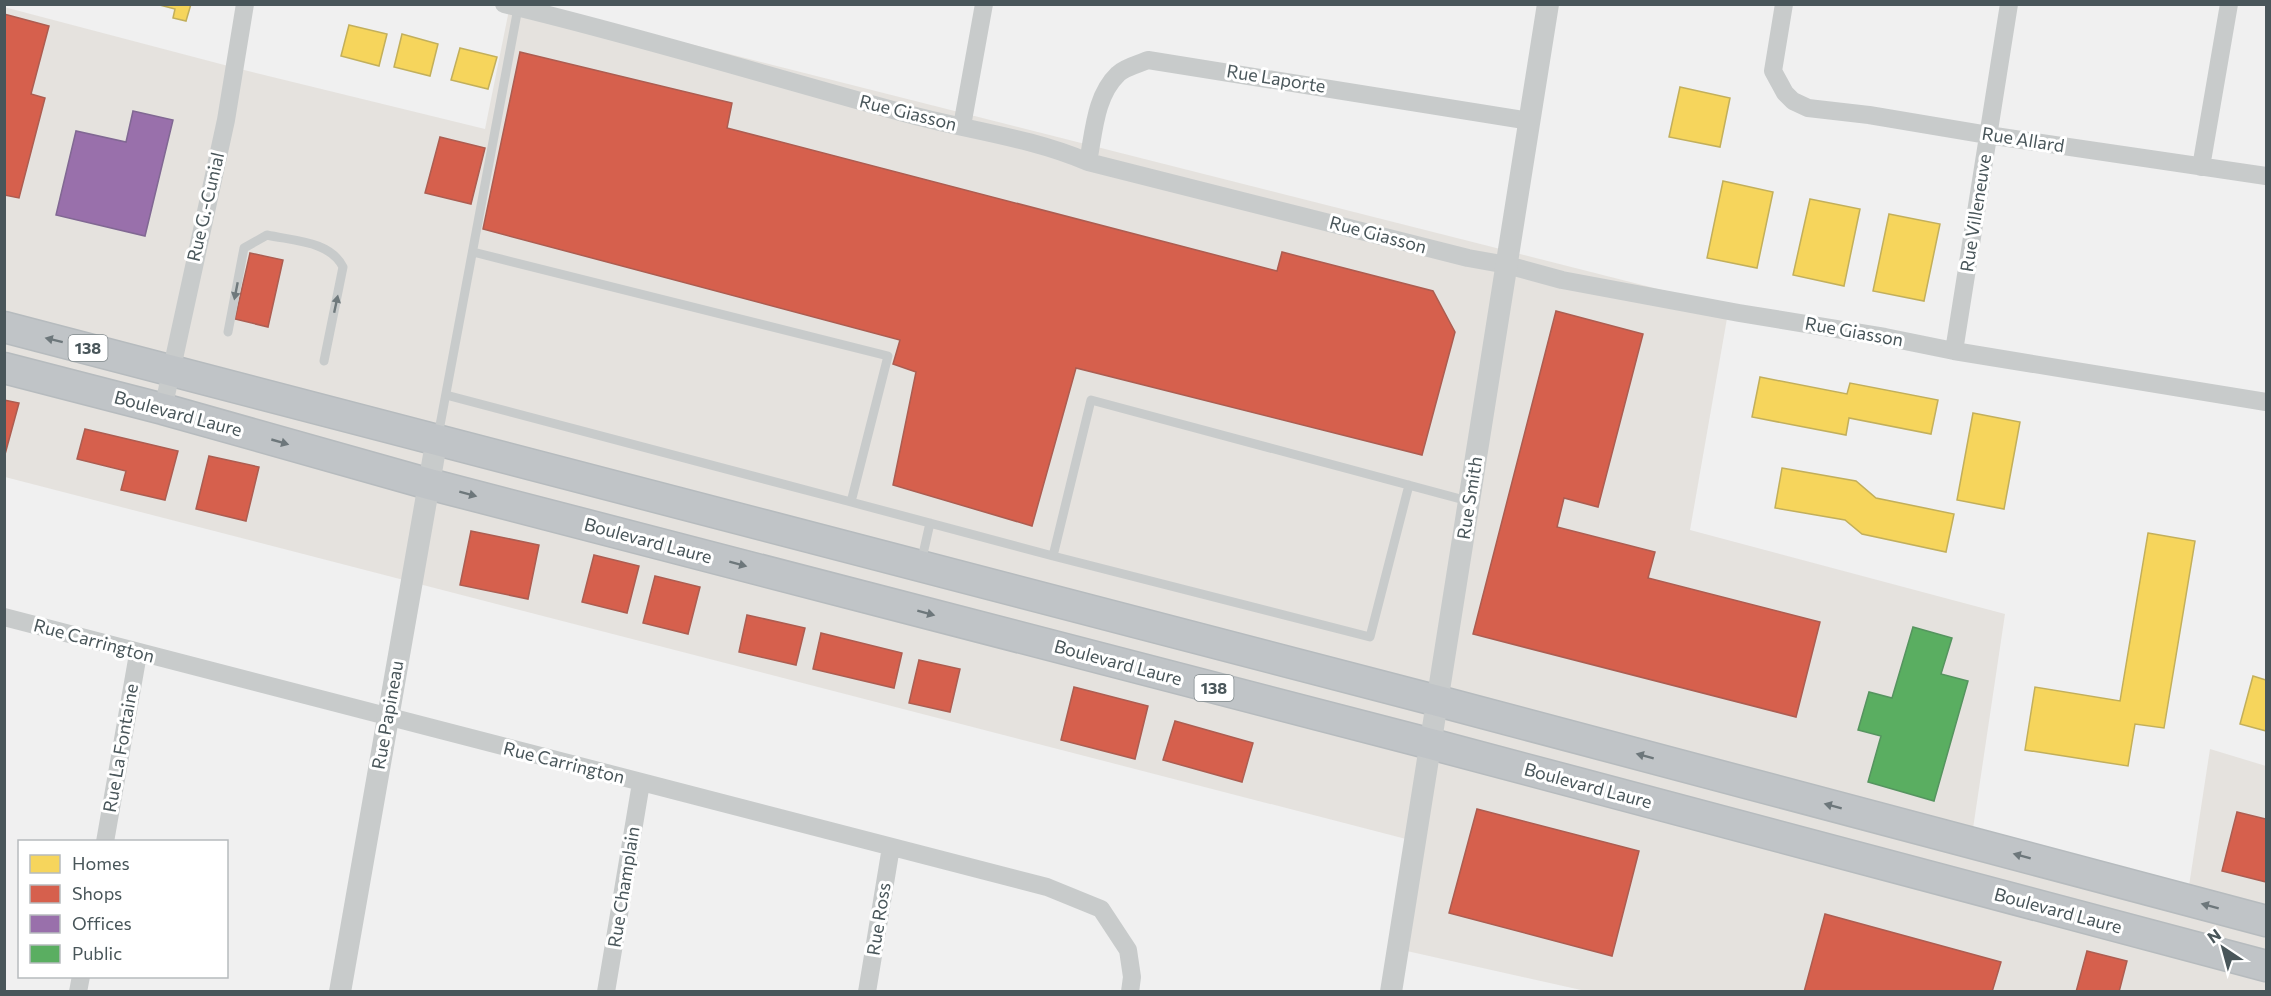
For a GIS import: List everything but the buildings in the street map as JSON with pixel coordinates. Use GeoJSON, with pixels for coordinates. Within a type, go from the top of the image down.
{"type":"FeatureCollection","features":[{"type":"Feature","properties":{"kind":"highway","name":"138"},"geometry":{"type":"LineString","coordinates":[[4,327],[437,438],[2266,921]]}},
{"type":"Feature","properties":{"kind":"highway","name":"Boulevard Laure"},"geometry":{"type":"LineString","coordinates":[[4,368],[163,409],[429,484],[1431,744],[2266,966]]}},
{"type":"Feature","properties":{"kind":"street","name":"Rue G.-Cunial"},"geometry":{"type":"LineString","coordinates":[[163,409],[183,308],[226,120],[245,4]]}},
{"type":"Feature","properties":{"kind":"street"},"geometry":{"type":"LineString","coordinates":[[962,126],[984,4]]}},
{"type":"Feature","properties":{"kind":"street","name":"Rue Smith"},"geometry":{"type":"LineString","coordinates":[[1391,992],[1548,4]]}},
{"type":"Feature","properties":{"kind":"street","name":"Rue Allard"},"geometry":{"type":"LineString","coordinates":[[1784,4],[1773,71],[1785,93],[1793,101],[1808,108],[1869,114],[1988,135],[2266,176]]}},
{"type":"Feature","properties":{"kind":"street","name":"Rue Villeneuve"},"geometry":{"type":"LineString","coordinates":[[1954,351],[2009,4]]}},
{"type":"Feature","properties":{"kind":"street"},"geometry":{"type":"LineString","coordinates":[[2201,166],[2229,4]]}},
{"type":"Feature","properties":{"kind":"street","name":"Rue Giasson"},"geometry":{"type":"LineString","coordinates":[[511,6],[908,114],[1070,154],[1088,162],[1562,280],[1954,351],[2266,402]]}},
{"type":"Feature","properties":{"kind":"street","name":"Rue Laporte"},"geometry":{"type":"LineString","coordinates":[[1088,162],[1098,106],[1108,86],[1119,72],[1148,60],[1530,121]]}},
{"type":"Feature","properties":{"kind":"street","name":"Rue Papineau"},"geometry":{"type":"LineString","coordinates":[[340,992],[437,438]]}},
{"type":"Feature","properties":{"kind":"street","name":"Rue Carrington"},"geometry":{"type":"LineString","coordinates":[[4,617],[138,654],[1047,887],[1101,909],[1128,950],[1132,977],[1130,992]]}},
{"type":"Feature","properties":{"kind":"street","name":"Rue La Fontaine"},"geometry":{"type":"LineString","coordinates":[[105,840],[138,654]]}},
{"type":"Feature","properties":{"kind":"street","name":"Rue Champlain"},"geometry":{"type":"LineString","coordinates":[[606,992],[641,783]]}},
{"type":"Feature","properties":{"kind":"street","name":"Rue Ross"},"geometry":{"type":"LineString","coordinates":[[867,992],[891,847]]}},
{"type":"Feature","properties":{"kind":"lane"},"geometry":{"type":"LineString","coordinates":[[437,438],[473,252],[511,6]]}},
{"type":"Feature","properties":{"kind":"lane"},"geometry":{"type":"LineString","coordinates":[[228,332],[244,248],[267,235],[327,249],[338,256],[343,267],[324,361]]}},
{"type":"Feature","properties":{"kind":"lane"},"geometry":{"type":"LineString","coordinates":[[473,252],[888,356],[851,502]]}},
{"type":"Feature","properties":{"kind":"lane"},"geometry":{"type":"LineString","coordinates":[[446,395],[1053,556],[1370,637],[1408,485]]}},
{"type":"Feature","properties":{"kind":"lane"},"geometry":{"type":"LineString","coordinates":[[1053,556],[1091,400],[1470,502]]}},
{"type":"Feature","properties":{"kind":"lane"},"geometry":{"type":"LineString","coordinates":[[920,565],[930,523]]}},
{"type":"Feature","properties":{"kind":"shaded area"},"geometry":{"type":"Polygon","coordinates":[[[510,5],[536,5],[1729,307],[1690,530],[2005,614],[1971,842],[2187,899],[2210,749],[2266,766],[2266,991],[1590,992],[1389,947],[1406,839],[5,477],[4,7],[232,67],[485,129],[510,5]]]}}]}
